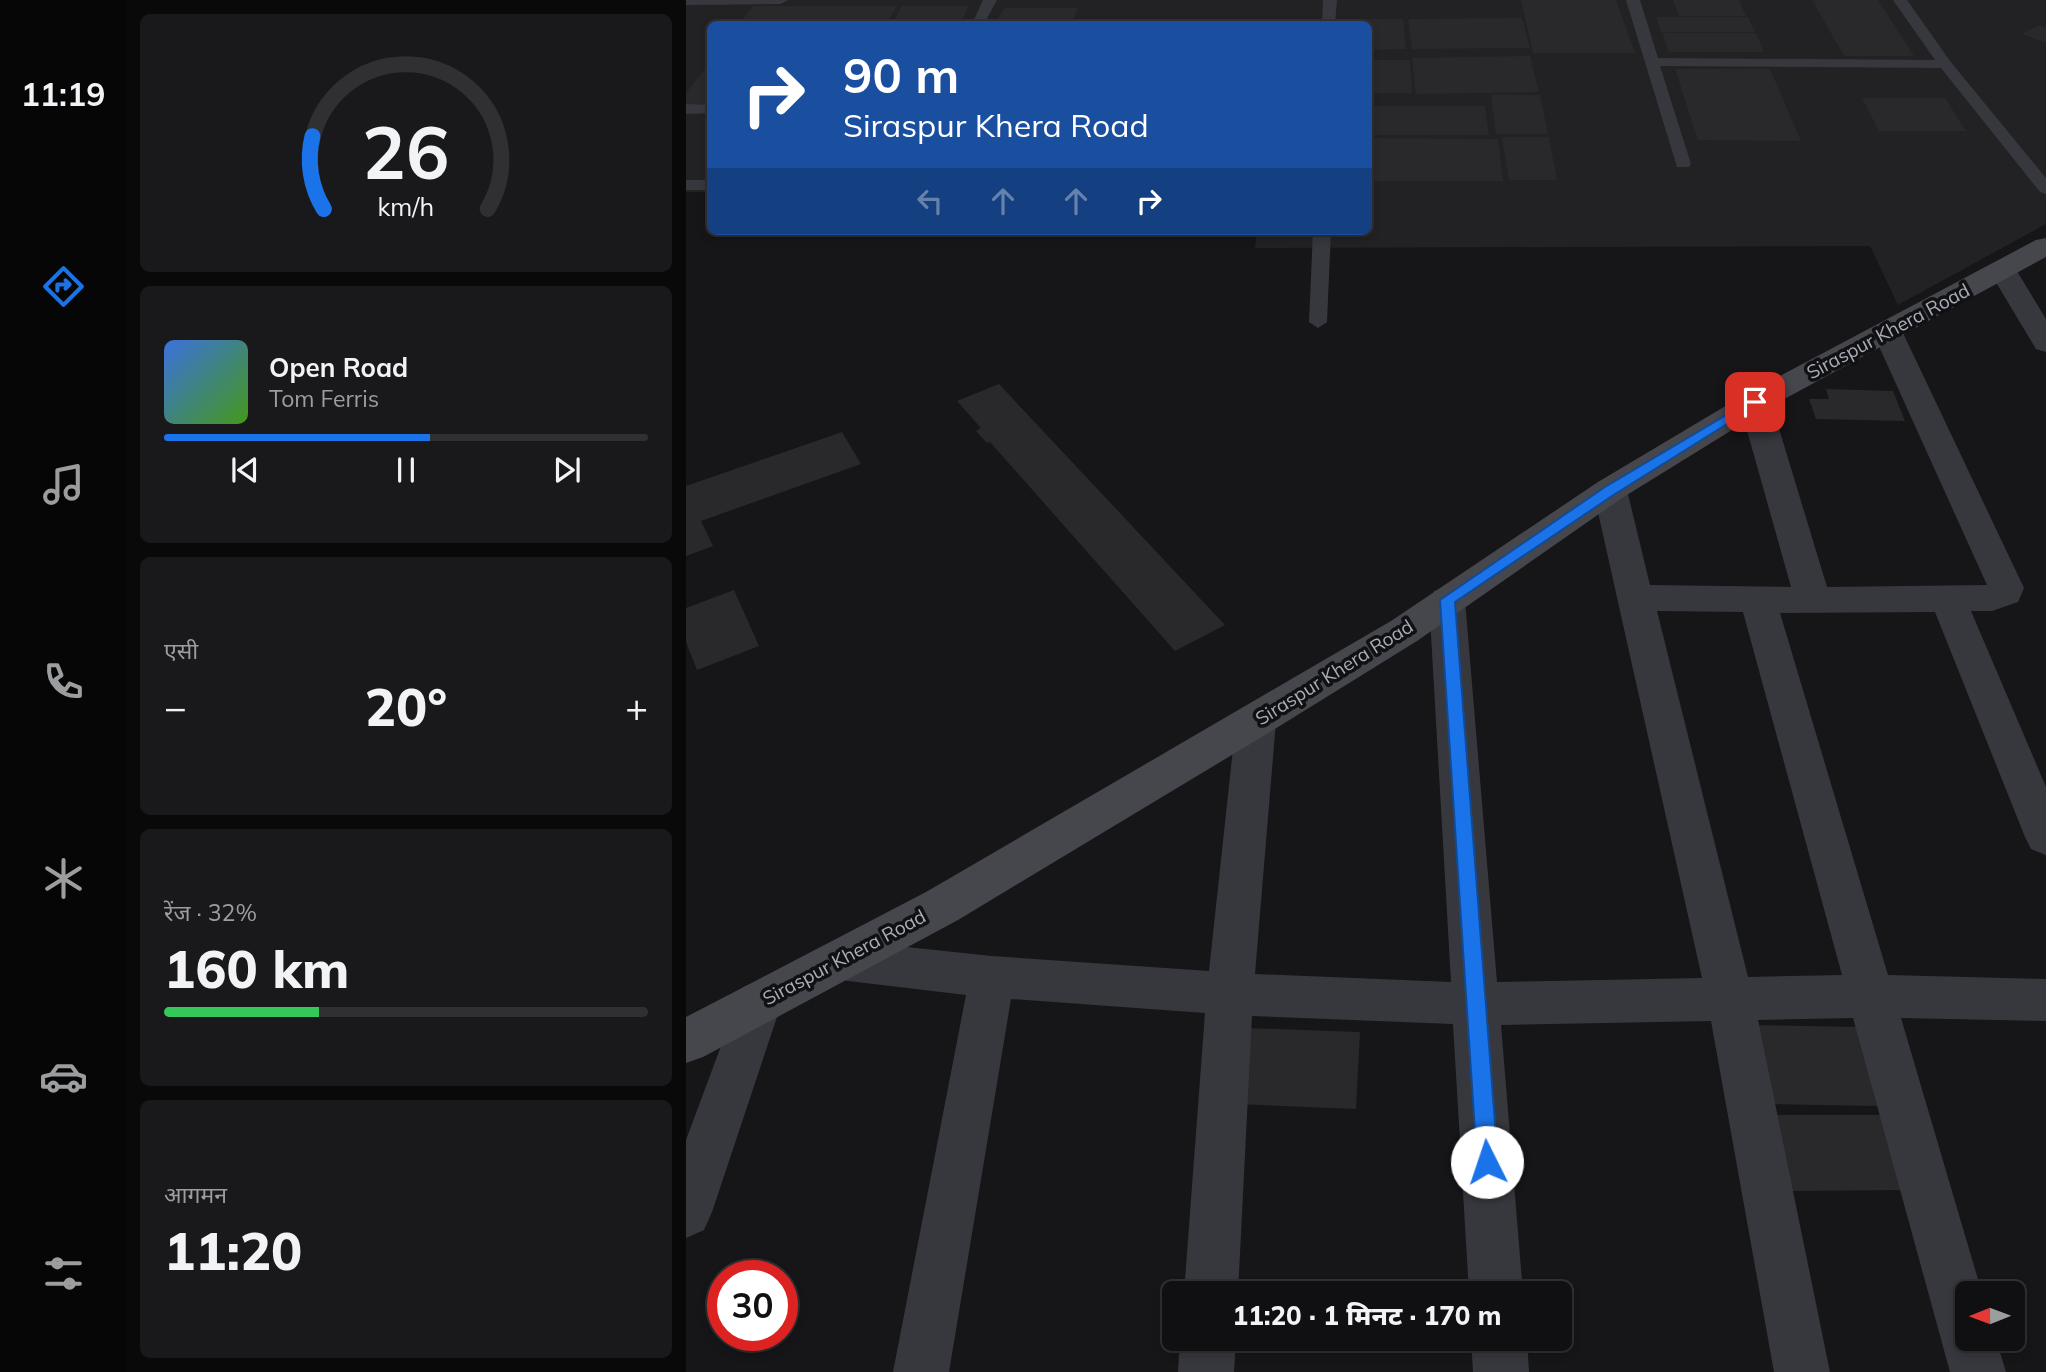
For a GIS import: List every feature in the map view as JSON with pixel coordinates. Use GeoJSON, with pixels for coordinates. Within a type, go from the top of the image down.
{"type":"FeatureCollection","features":[{"type":"Feature","properties":{"kind":"street","name":"Siraspur Khera Road"},"geometry":{"type":"LineString","coordinates":[[686,1041],[942,905],[1256,721],[1404,631],[1610,491],[1755,402],[2046,246]]}},
{"type":"Feature","properties":{"kind":"street"},"geometry":{"type":"LineString","coordinates":[[2002,269],[2046,343]]}},
{"type":"Feature","properties":{"kind":"street"},"geometry":{"type":"LineString","coordinates":[[1636,598],[1948,599],[2001,597],[2005,593],[2006,588],[1888,332]]}},
{"type":"Feature","properties":{"kind":"street"},"geometry":{"type":"LineString","coordinates":[[1755,402],[1813,600]]}},
{"type":"Feature","properties":{"kind":"street"},"geometry":{"type":"LineString","coordinates":[[1610,491],[1730,999],[1802,1372]]}},
{"type":"Feature","properties":{"kind":"street"},"geometry":{"type":"LineString","coordinates":[[1758,599],[1955,1292]]}},
{"type":"Feature","properties":{"kind":"street"},"geometry":{"type":"LineString","coordinates":[[1948,599],[2046,837]]}},
{"type":"Feature","properties":{"kind":"street"},"geometry":{"type":"LineString","coordinates":[[1447,600],[1495,1281]]}},
{"type":"Feature","properties":{"kind":"street"},"geometry":{"type":"LineString","coordinates":[[1212,1281],[1230,994],[1256,721]]}},
{"type":"Feature","properties":{"kind":"street"},"geometry":{"type":"LineString","coordinates":[[840,960],[992,977],[1230,994],[1476,1004],[1869,996],[2046,1000]]}},
{"type":"Feature","properties":{"kind":"street"},"geometry":{"type":"LineString","coordinates":[[921,1372],[992,977]]}},
{"type":"Feature","properties":{"kind":"street"},"geometry":{"type":"LineString","coordinates":[[686,1212],[759,1002]]}},
{"type":"Feature","properties":{"kind":"street"},"geometry":{"type":"LineString","coordinates":[[1206,1372],[1207,1351]]}},
{"type":"Feature","properties":{"kind":"street"},"geometry":{"type":"LineString","coordinates":[[1500,1351],[1501,1372]]}},
{"type":"Feature","properties":{"kind":"street"},"geometry":{"type":"LineString","coordinates":[[1972,1351],[1978,1372]]}},
{"type":"Feature","properties":{"kind":"lane"},"geometry":{"type":"LineString","coordinates":[[686,1],[781,0]]}},
{"type":"Feature","properties":{"kind":"lane"},"geometry":{"type":"LineString","coordinates":[[980,21],[990,0]]}},
{"type":"Feature","properties":{"kind":"lane"},"geometry":{"type":"LineString","coordinates":[[1329,21],[1330,0]]}},
{"type":"Feature","properties":{"kind":"lane"},"geometry":{"type":"LineString","coordinates":[[1633,0],[1683,164]]}},
{"type":"Feature","properties":{"kind":"lane"},"geometry":{"type":"LineString","coordinates":[[1900,0],[1945,64],[2046,189]]}},
{"type":"Feature","properties":{"kind":"lane"},"geometry":{"type":"LineString","coordinates":[[1651,62],[1945,64]]}},
{"type":"Feature","properties":{"kind":"lane"},"geometry":{"type":"LineString","coordinates":[[686,109],[707,108]]}},
{"type":"Feature","properties":{"kind":"lane"},"geometry":{"type":"LineString","coordinates":[[686,185],[707,185]]}},
{"type":"Feature","properties":{"kind":"lane"},"geometry":{"type":"LineString","coordinates":[[1318,322],[1322,235]]}},
{"type":"Feature","properties":{"kind":"shaded area"},"geometry":{"type":"Polygon","coordinates":[[[686,0],[2046,0],[2046,224],[1898,305],[1870,246],[1255,248],[1257,235],[1372,235],[1372,21],[707,21],[707,192],[686,192],[686,0]]]}},
{"type":"Feature","properties":{"kind":"building"},"geometry":{"type":"Polygon","coordinates":[[[1521,0],[1616,0],[1635,53],[1533,53],[1521,0]]]}},
{"type":"Feature","properties":{"kind":"building"},"geometry":{"type":"Polygon","coordinates":[[[1673,0],[1739,0],[1746,16],[1679,16],[1673,0]]]}},
{"type":"Feature","properties":{"kind":"building"},"geometry":{"type":"Polygon","coordinates":[[[1812,0],[1878,0],[1914,56],[1844,56],[1812,0]]]}},
{"type":"Feature","properties":{"kind":"building"},"geometry":{"type":"Polygon","coordinates":[[[753,6],[897,6],[888,21],[741,21],[753,6]]]}},
{"type":"Feature","properties":{"kind":"building"},"geometry":{"type":"Polygon","coordinates":[[[902,6],[969,6],[962,21],[894,21],[902,6]]]}},
{"type":"Feature","properties":{"kind":"building"},"geometry":{"type":"Polygon","coordinates":[[[1004,8],[1078,8],[1073,21],[997,21],[1004,8]]]}},
{"type":"Feature","properties":{"kind":"building"},"geometry":{"type":"Polygon","coordinates":[[[1656,17],[1748,17],[1755,32],[1661,32],[1656,17]]]}},
{"type":"Feature","properties":{"kind":"building"},"geometry":{"type":"Polygon","coordinates":[[[1522,18],[1530,48],[1412,49],[1408,19],[1522,18]]]}},
{"type":"Feature","properties":{"kind":"building"},"geometry":{"type":"Polygon","coordinates":[[[1403,19],[1406,49],[1372,50],[1372,21],[1337,21],[1403,19]]]}},
{"type":"Feature","properties":{"kind":"building"},"geometry":{"type":"Polygon","coordinates":[[[2040,25],[2046,28],[2046,43],[2022,34],[2040,25]]]}},
{"type":"Feature","properties":{"kind":"building"},"geometry":{"type":"Polygon","coordinates":[[[1662,33],[1756,33],[1764,52],[1669,52],[1662,33]]]}},
{"type":"Feature","properties":{"kind":"building"},"geometry":{"type":"Polygon","coordinates":[[[1530,56],[1539,92],[1416,94],[1412,58],[1530,56]]]}},
{"type":"Feature","properties":{"kind":"building"},"geometry":{"type":"Polygon","coordinates":[[[1372,60],[1410,60],[1412,93],[1372,93],[1372,60]]]}},
{"type":"Feature","properties":{"kind":"building"},"geometry":{"type":"Polygon","coordinates":[[[707,66],[707,105],[686,105],[686,93],[707,66]]]}},
{"type":"Feature","properties":{"kind":"building"},"geometry":{"type":"Polygon","coordinates":[[[1675,69],[1770,69],[1801,141],[1698,140],[1675,69]]]}},
{"type":"Feature","properties":{"kind":"building"},"geometry":{"type":"Polygon","coordinates":[[[1491,95],[1540,95],[1548,134],[1496,134],[1491,95]]]}},
{"type":"Feature","properties":{"kind":"building"},"geometry":{"type":"Polygon","coordinates":[[[1862,98],[1945,98],[1966,131],[1879,131],[1862,98]]]}},
{"type":"Feature","properties":{"kind":"building"},"geometry":{"type":"Polygon","coordinates":[[[1372,106],[1485,106],[1489,135],[1372,135],[1372,106]]]}},
{"type":"Feature","properties":{"kind":"building"},"geometry":{"type":"Polygon","coordinates":[[[1502,137],[1549,137],[1557,180],[1509,180],[1502,137]]]}},
{"type":"Feature","properties":{"kind":"building"},"geometry":{"type":"Polygon","coordinates":[[[1372,138],[1498,139],[1503,181],[1372,181],[1372,138]]]}},
{"type":"Feature","properties":{"kind":"building"},"geometry":{"type":"Polygon","coordinates":[[[999,384],[1225,625],[1175,651],[990,442],[987,443],[976,431],[981,428],[957,401],[999,384]]]}},
{"type":"Feature","properties":{"kind":"building"},"geometry":{"type":"Polygon","coordinates":[[[1826,389],[1893,391],[1905,421],[1816,419],[1809,399],[1829,399],[1826,389]]]}},
{"type":"Feature","properties":{"kind":"building"},"geometry":{"type":"Polygon","coordinates":[[[842,432],[861,464],[701,521],[713,546],[686,556],[686,486],[842,432]]]}},
{"type":"Feature","properties":{"kind":"building"},"geometry":{"type":"Polygon","coordinates":[[[734,590],[759,646],[697,670],[686,642],[686,608],[734,590]]]}},
{"type":"Feature","properties":{"kind":"building"},"geometry":{"type":"Polygon","coordinates":[[[1745,1025],[1858,1027],[1877,1106],[1760,1104],[1745,1025]]]}},
{"type":"Feature","properties":{"kind":"building"},"geometry":{"type":"Polygon","coordinates":[[[1245,1028],[1360,1032],[1356,1109],[1237,1104],[1245,1028]]]}},
{"type":"Feature","properties":{"kind":"building"},"geometry":{"type":"Polygon","coordinates":[[[1771,1115],[1885,1115],[1906,1190],[1788,1191],[1771,1115]]]}},
{"type":"Feature","properties":{"kind":"route"},"geometry":{"type":"LineString","coordinates":[[1487,1162],[1447,600],[1610,491],[1755,402]]}}]}
